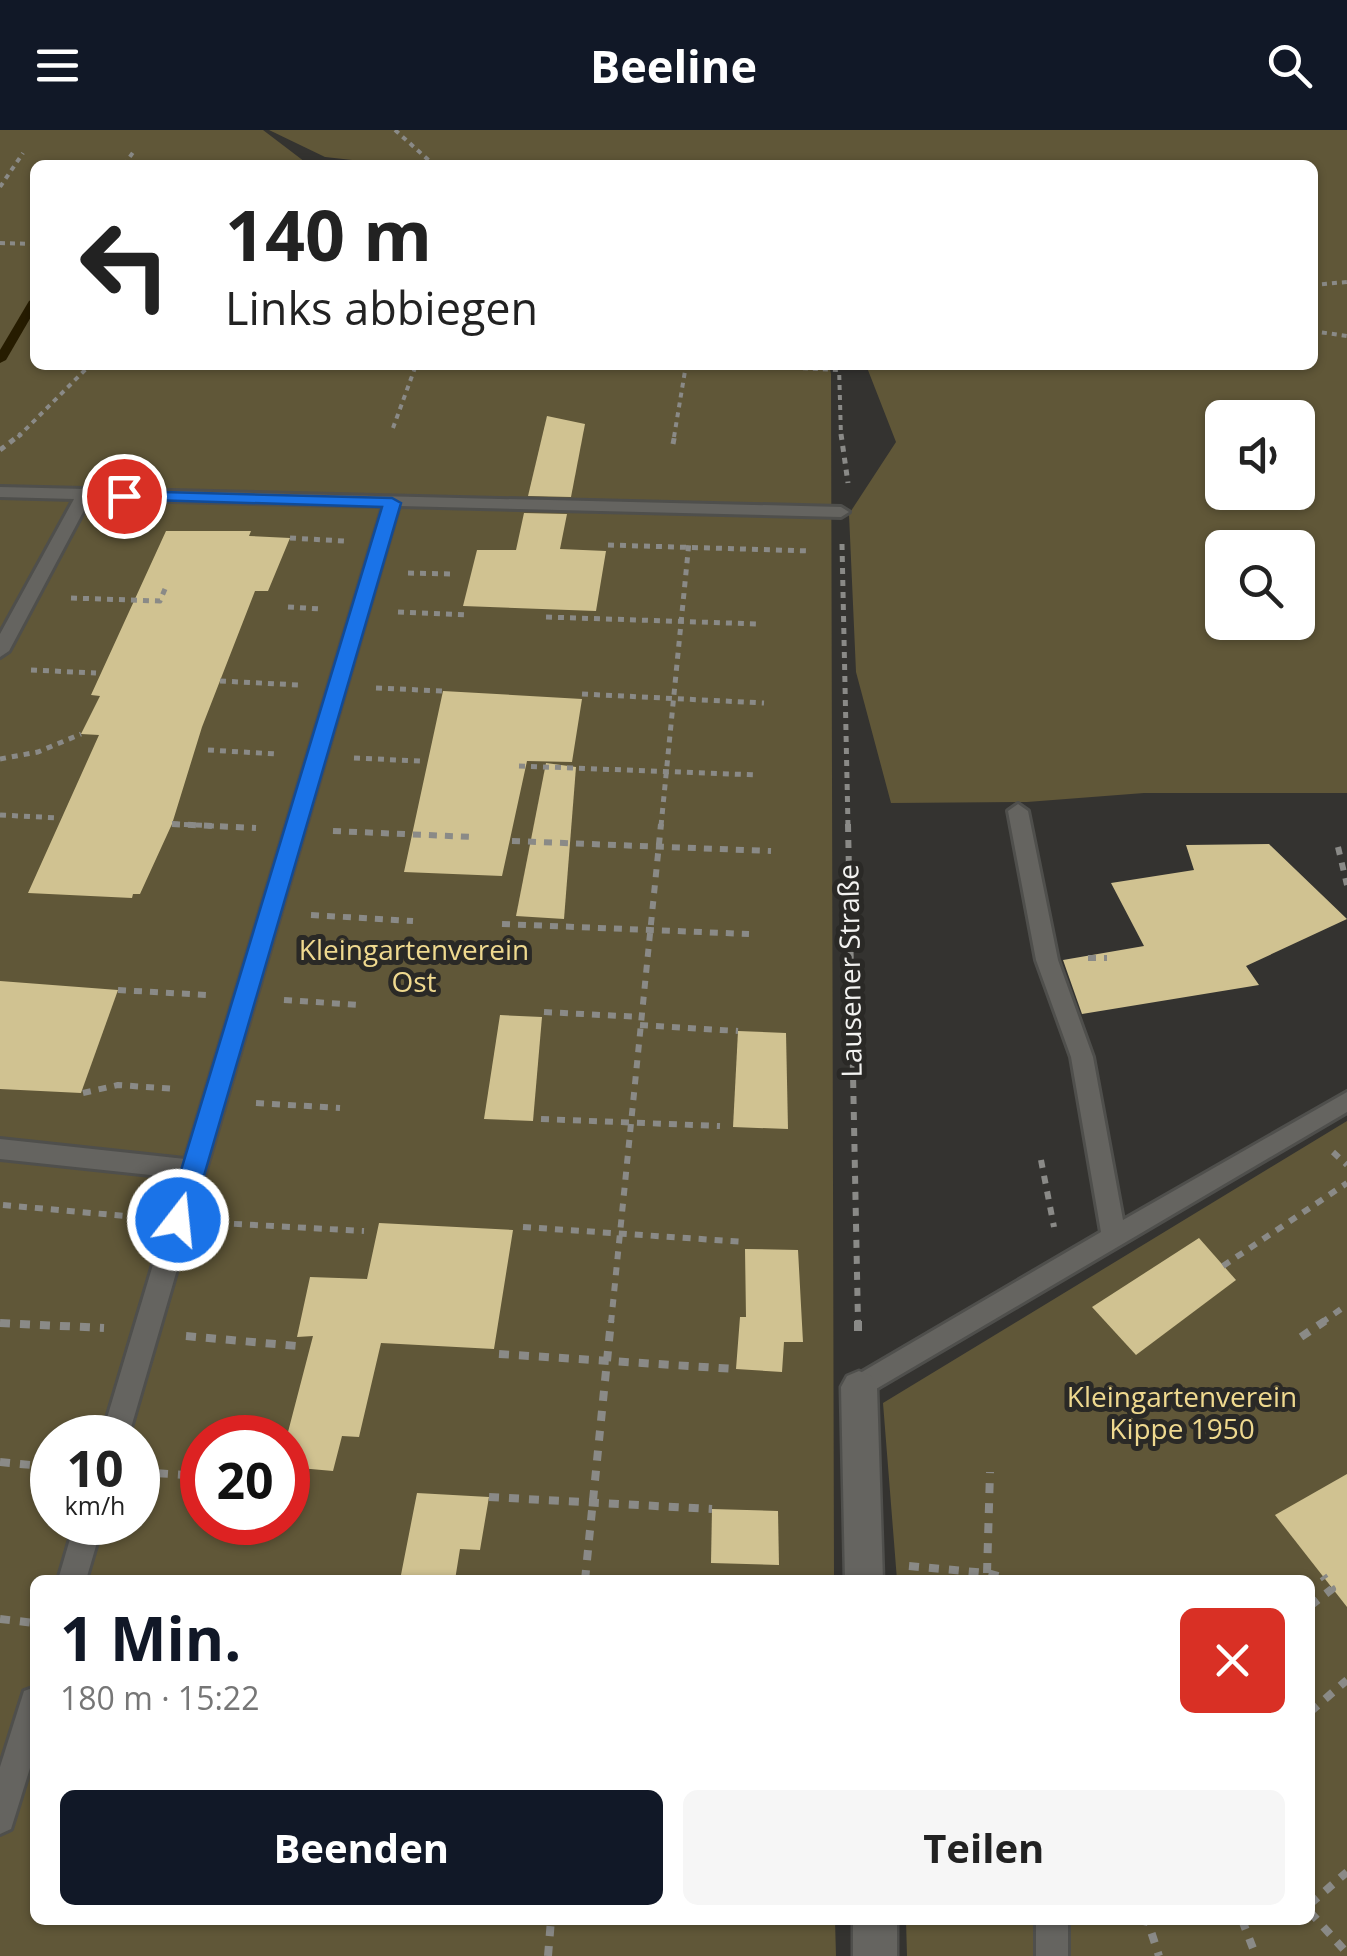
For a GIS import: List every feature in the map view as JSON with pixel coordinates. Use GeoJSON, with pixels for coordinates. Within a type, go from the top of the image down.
{"type":"FeatureCollection","features":[{"type":"Feature","properties":{"kind":"street"},"geometry":{"type":"LineString","coordinates":[[859,1387],[864,1570]]}},
{"type":"Feature","properties":{"kind":"street"},"geometry":{"type":"LineString","coordinates":[[874,1925],[875,1956]]}},
{"type":"Feature","properties":{"kind":"lane"},"geometry":{"type":"LineString","coordinates":[[0,492],[841,512]]}},
{"type":"Feature","properties":{"kind":"lane"},"geometry":{"type":"LineString","coordinates":[[0,651],[85,494]]}},
{"type":"Feature","properties":{"kind":"lane"},"geometry":{"type":"LineString","coordinates":[[121,1415],[392,503]]}},
{"type":"Feature","properties":{"kind":"lane"},"geometry":{"type":"LineString","coordinates":[[1018,811],[1047,960],[1082,1058],[1114,1235]]}},
{"type":"Feature","properties":{"kind":"lane"},"geometry":{"type":"LineString","coordinates":[[859,1387],[1347,1100]]}},
{"type":"Feature","properties":{"kind":"lane"},"geometry":{"type":"LineString","coordinates":[[0,1150],[193,1170]]}},
{"type":"Feature","properties":{"kind":"lane"},"geometry":{"type":"LineString","coordinates":[[73,1575],[82,1545]]}},
{"type":"Feature","properties":{"kind":"lane"},"geometry":{"type":"LineString","coordinates":[[0,1818],[30,1719]]}},
{"type":"Feature","properties":{"kind":"lane"},"geometry":{"type":"LineString","coordinates":[[1052,1925],[1052,1956]]}},
{"type":"Feature","properties":{"kind":"path"},"geometry":{"type":"LineString","coordinates":[[394,130],[428,160]]}},
{"type":"Feature","properties":{"kind":"path"},"geometry":{"type":"LineString","coordinates":[[127,160],[134,150]]}},
{"type":"Feature","properties":{"kind":"path"},"geometry":{"type":"LineString","coordinates":[[0,187],[23,153]]}},
{"type":"Feature","properties":{"kind":"path"},"geometry":{"type":"LineString","coordinates":[[0,244],[30,244]]}},
{"type":"Feature","properties":{"kind":"path"},"geometry":{"type":"LineString","coordinates":[[1318,284],[1347,282]]}},
{"type":"Feature","properties":{"kind":"path"},"geometry":{"type":"LineString","coordinates":[[1318,332],[1347,336]]}},
{"type":"Feature","properties":{"kind":"path"},"geometry":{"type":"LineString","coordinates":[[0,450],[24,432],[85,370]]}},
{"type":"Feature","properties":{"kind":"path"},"geometry":{"type":"LineString","coordinates":[[394,428],[414,370]]}},
{"type":"Feature","properties":{"kind":"path"},"geometry":{"type":"LineString","coordinates":[[673,444],[685,370]]}},
{"type":"Feature","properties":{"kind":"path","name":"Lausener Straße"},"geometry":{"type":"LineString","coordinates":[[840,370],[841,433],[849,497],[841,512],[859,1387]]}},
{"type":"Feature","properties":{"kind":"path"},"geometry":{"type":"LineString","coordinates":[[585,1575],[692,511]]}},
{"type":"Feature","properties":{"kind":"path"},"geometry":{"type":"LineString","coordinates":[[290,538],[380,543]]}},
{"type":"Feature","properties":{"kind":"path"},"geometry":{"type":"LineString","coordinates":[[608,546],[811,551]]}},
{"type":"Feature","properties":{"kind":"path"},"geometry":{"type":"LineString","coordinates":[[30,596],[160,601],[165,589]]}},
{"type":"Feature","properties":{"kind":"path"},"geometry":{"type":"LineString","coordinates":[[360,611],[467,615]]}},
{"type":"Feature","properties":{"kind":"path"},"geometry":{"type":"LineString","coordinates":[[546,617],[759,624]]}},
{"type":"Feature","properties":{"kind":"path"},"geometry":{"type":"LineString","coordinates":[[19,670],[96,674]]}},
{"type":"Feature","properties":{"kind":"path"},"geometry":{"type":"LineString","coordinates":[[582,694],[764,702]]}},
{"type":"Feature","properties":{"kind":"path"},"geometry":{"type":"LineString","coordinates":[[0,759],[38,752],[81,734]]}},
{"type":"Feature","properties":{"kind":"path"},"geometry":{"type":"LineString","coordinates":[[519,766],[758,775]]}},
{"type":"Feature","properties":{"kind":"path"},"geometry":{"type":"LineString","coordinates":[[0,815],[60,818]]}},
{"type":"Feature","properties":{"kind":"path"},"geometry":{"type":"LineString","coordinates":[[512,841],[771,851]]}},
{"type":"Feature","properties":{"kind":"path"},"geometry":{"type":"LineString","coordinates":[[1338,847],[1347,885]]}},
{"type":"Feature","properties":{"kind":"path"},"geometry":{"type":"LineString","coordinates":[[270,912],[414,920]]}},
{"type":"Feature","properties":{"kind":"path"},"geometry":{"type":"LineString","coordinates":[[502,924],[749,934]]}},
{"type":"Feature","properties":{"kind":"path"},"geometry":{"type":"LineString","coordinates":[[544,1012],[738,1031]]}},
{"type":"Feature","properties":{"kind":"path"},"geometry":{"type":"LineString","coordinates":[[83,1093],[118,1085],[340,1108]]}},
{"type":"Feature","properties":{"kind":"path"},"geometry":{"type":"LineString","coordinates":[[541,1119],[720,1126]]}},
{"type":"Feature","properties":{"kind":"path"},"geometry":{"type":"LineString","coordinates":[[1040,1160],[1063,1266]]}},
{"type":"Feature","properties":{"kind":"path"},"geometry":{"type":"LineString","coordinates":[[1223,1266],[1347,1183]]}},
{"type":"Feature","properties":{"kind":"path"},"geometry":{"type":"LineString","coordinates":[[524,1228],[745,1242]]}},
{"type":"Feature","properties":{"kind":"path"},"geometry":{"type":"LineString","coordinates":[[1301,1338],[1347,1305]]}},
{"type":"Feature","properties":{"kind":"path"},"geometry":{"type":"LineString","coordinates":[[499,1354],[736,1369]]}},
{"type":"Feature","properties":{"kind":"path"},"geometry":{"type":"LineString","coordinates":[[0,1462],[30,1464]]}},
{"type":"Feature","properties":{"kind":"path"},"geometry":{"type":"LineString","coordinates":[[987,1574],[990,1472]]}},
{"type":"Feature","properties":{"kind":"path"},"geometry":{"type":"LineString","coordinates":[[489,1497],[712,1509]]}},
{"type":"Feature","properties":{"kind":"path"},"geometry":{"type":"LineString","coordinates":[[864,1570],[991,1575]]}},
{"type":"Feature","properties":{"kind":"path"},"geometry":{"type":"LineString","coordinates":[[1315,1602],[1332,1589],[1323,1576]]}},
{"type":"Feature","properties":{"kind":"path"},"geometry":{"type":"LineString","coordinates":[[0,1619],[30,1622]]}},
{"type":"Feature","properties":{"kind":"path"},"geometry":{"type":"LineString","coordinates":[[1315,1708],[1347,1680]]}},
{"type":"Feature","properties":{"kind":"path"},"geometry":{"type":"LineString","coordinates":[[1315,1900],[1347,1872]]}},
{"type":"Feature","properties":{"kind":"path"},"geometry":{"type":"LineString","coordinates":[[1315,1918],[1347,1954]]}},
{"type":"Feature","properties":{"kind":"path"},"geometry":{"type":"LineString","coordinates":[[548,1956],[551,1925]]}},
{"type":"Feature","properties":{"kind":"path"},"geometry":{"type":"LineString","coordinates":[[1149,1925],[1159,1956]]}},
{"type":"Feature","properties":{"kind":"path"},"geometry":{"type":"LineString","coordinates":[[1244,1925],[1256,1956]]}},
{"type":"Feature","properties":{"kind":"green space","name":"Kleingartenverein Ost"},"geometry":{"type":"Polygon","coordinates":[[[0,130],[263,130],[302,160],[30,160],[30,370],[830,370],[831,374],[834,1575],[30,1575],[30,1925],[835,1925],[836,1956],[0,1956],[0,130]]]}},
{"type":"Feature","properties":{"kind":"green space"},"geometry":{"type":"Polygon","coordinates":[[[269,130],[1347,130],[1347,793],[1144,793],[1027,802],[891,803],[856,672],[849,514],[896,442],[868,370],[1318,370],[1318,160],[352,160],[325,157],[269,130]]]}},
{"type":"Feature","properties":{"kind":"green space","name":"Kleingartenverein Kippe 1950"},"geometry":{"type":"Polygon","coordinates":[[[1347,1121],[1347,1956],[907,1956],[906,1925],[1315,1925],[1315,1575],[897,1575],[883,1403],[1347,1121]]]}},
{"type":"Feature","properties":{"kind":"building"},"geometry":{"type":"Polygon","coordinates":[[[547,416],[585,424],[571,497],[528,496],[547,416]]]}},
{"type":"Feature","properties":{"kind":"building"},"geometry":{"type":"Polygon","coordinates":[[[524,513],[567,514],[560,549],[606,551],[596,611],[463,606],[477,550],[516,550],[524,513]]]}},
{"type":"Feature","properties":{"kind":"building"},"geometry":{"type":"Polygon","coordinates":[[[166,531],[251,531],[249,536],[290,538],[268,591],[255,591],[202,727],[172,824],[140,894],[133,894],[132,898],[28,893],[99,735],[81,734],[100,696],[91,695],[166,531]]]}},
{"type":"Feature","properties":{"kind":"building"},"geometry":{"type":"Polygon","coordinates":[[[443,691],[582,699],[572,762],[527,761],[502,876],[404,872],[443,691]]]}},
{"type":"Feature","properties":{"kind":"building"},"geometry":{"type":"Polygon","coordinates":[[[546,763],[576,767],[564,919],[516,916],[546,763]]]}},
{"type":"Feature","properties":{"kind":"building"},"geometry":{"type":"Polygon","coordinates":[[[1269,844],[1347,919],[1246,966],[1259,985],[1082,1014],[1063,960],[1144,946],[1111,883],[1194,870],[1186,845],[1269,844]]]}},
{"type":"Feature","properties":{"kind":"building"},"geometry":{"type":"Polygon","coordinates":[[[0,981],[118,990],[81,1093],[0,1089],[0,981]]]}},
{"type":"Feature","properties":{"kind":"building"},"geometry":{"type":"Polygon","coordinates":[[[500,1015],[542,1017],[533,1121],[484,1119],[500,1015]]]}},
{"type":"Feature","properties":{"kind":"building"},"geometry":{"type":"Polygon","coordinates":[[[738,1031],[786,1033],[788,1129],[733,1127],[738,1031]]]}},
{"type":"Feature","properties":{"kind":"building"},"geometry":{"type":"Polygon","coordinates":[[[379,1223],[513,1230],[494,1349],[381,1343],[359,1437],[342,1436],[333,1471],[310,1469],[310,1415],[292,1415],[313,1336],[297,1337],[310,1277],[367,1279],[379,1223]]]}},
{"type":"Feature","properties":{"kind":"building"},"geometry":{"type":"Polygon","coordinates":[[[1199,1238],[1236,1280],[1136,1355],[1092,1307],[1199,1238]]]}},
{"type":"Feature","properties":{"kind":"building"},"geometry":{"type":"Polygon","coordinates":[[[745,1249],[798,1250],[803,1342],[784,1342],[782,1372],[736,1369],[740,1317],[746,1317],[745,1249]]]}},
{"type":"Feature","properties":{"kind":"building"},"geometry":{"type":"Polygon","coordinates":[[[1347,1474],[1347,1607],[1275,1515],[1347,1474]]]}},
{"type":"Feature","properties":{"kind":"building"},"geometry":{"type":"Polygon","coordinates":[[[417,1493],[489,1497],[480,1550],[460,1549],[456,1575],[401,1575],[417,1493]]]}},
{"type":"Feature","properties":{"kind":"building"},"geometry":{"type":"Polygon","coordinates":[[[712,1509],[778,1511],[779,1565],[711,1563],[712,1509]]]}},
{"type":"Feature","properties":{"kind":"waterway"},"geometry":{"type":"LineString","coordinates":[[0,360],[30,309]]}},
{"type":"Feature","properties":{"kind":"route"},"geometry":{"type":"LineString","coordinates":[[124,496],[392,503],[178,1220]]}}]}
